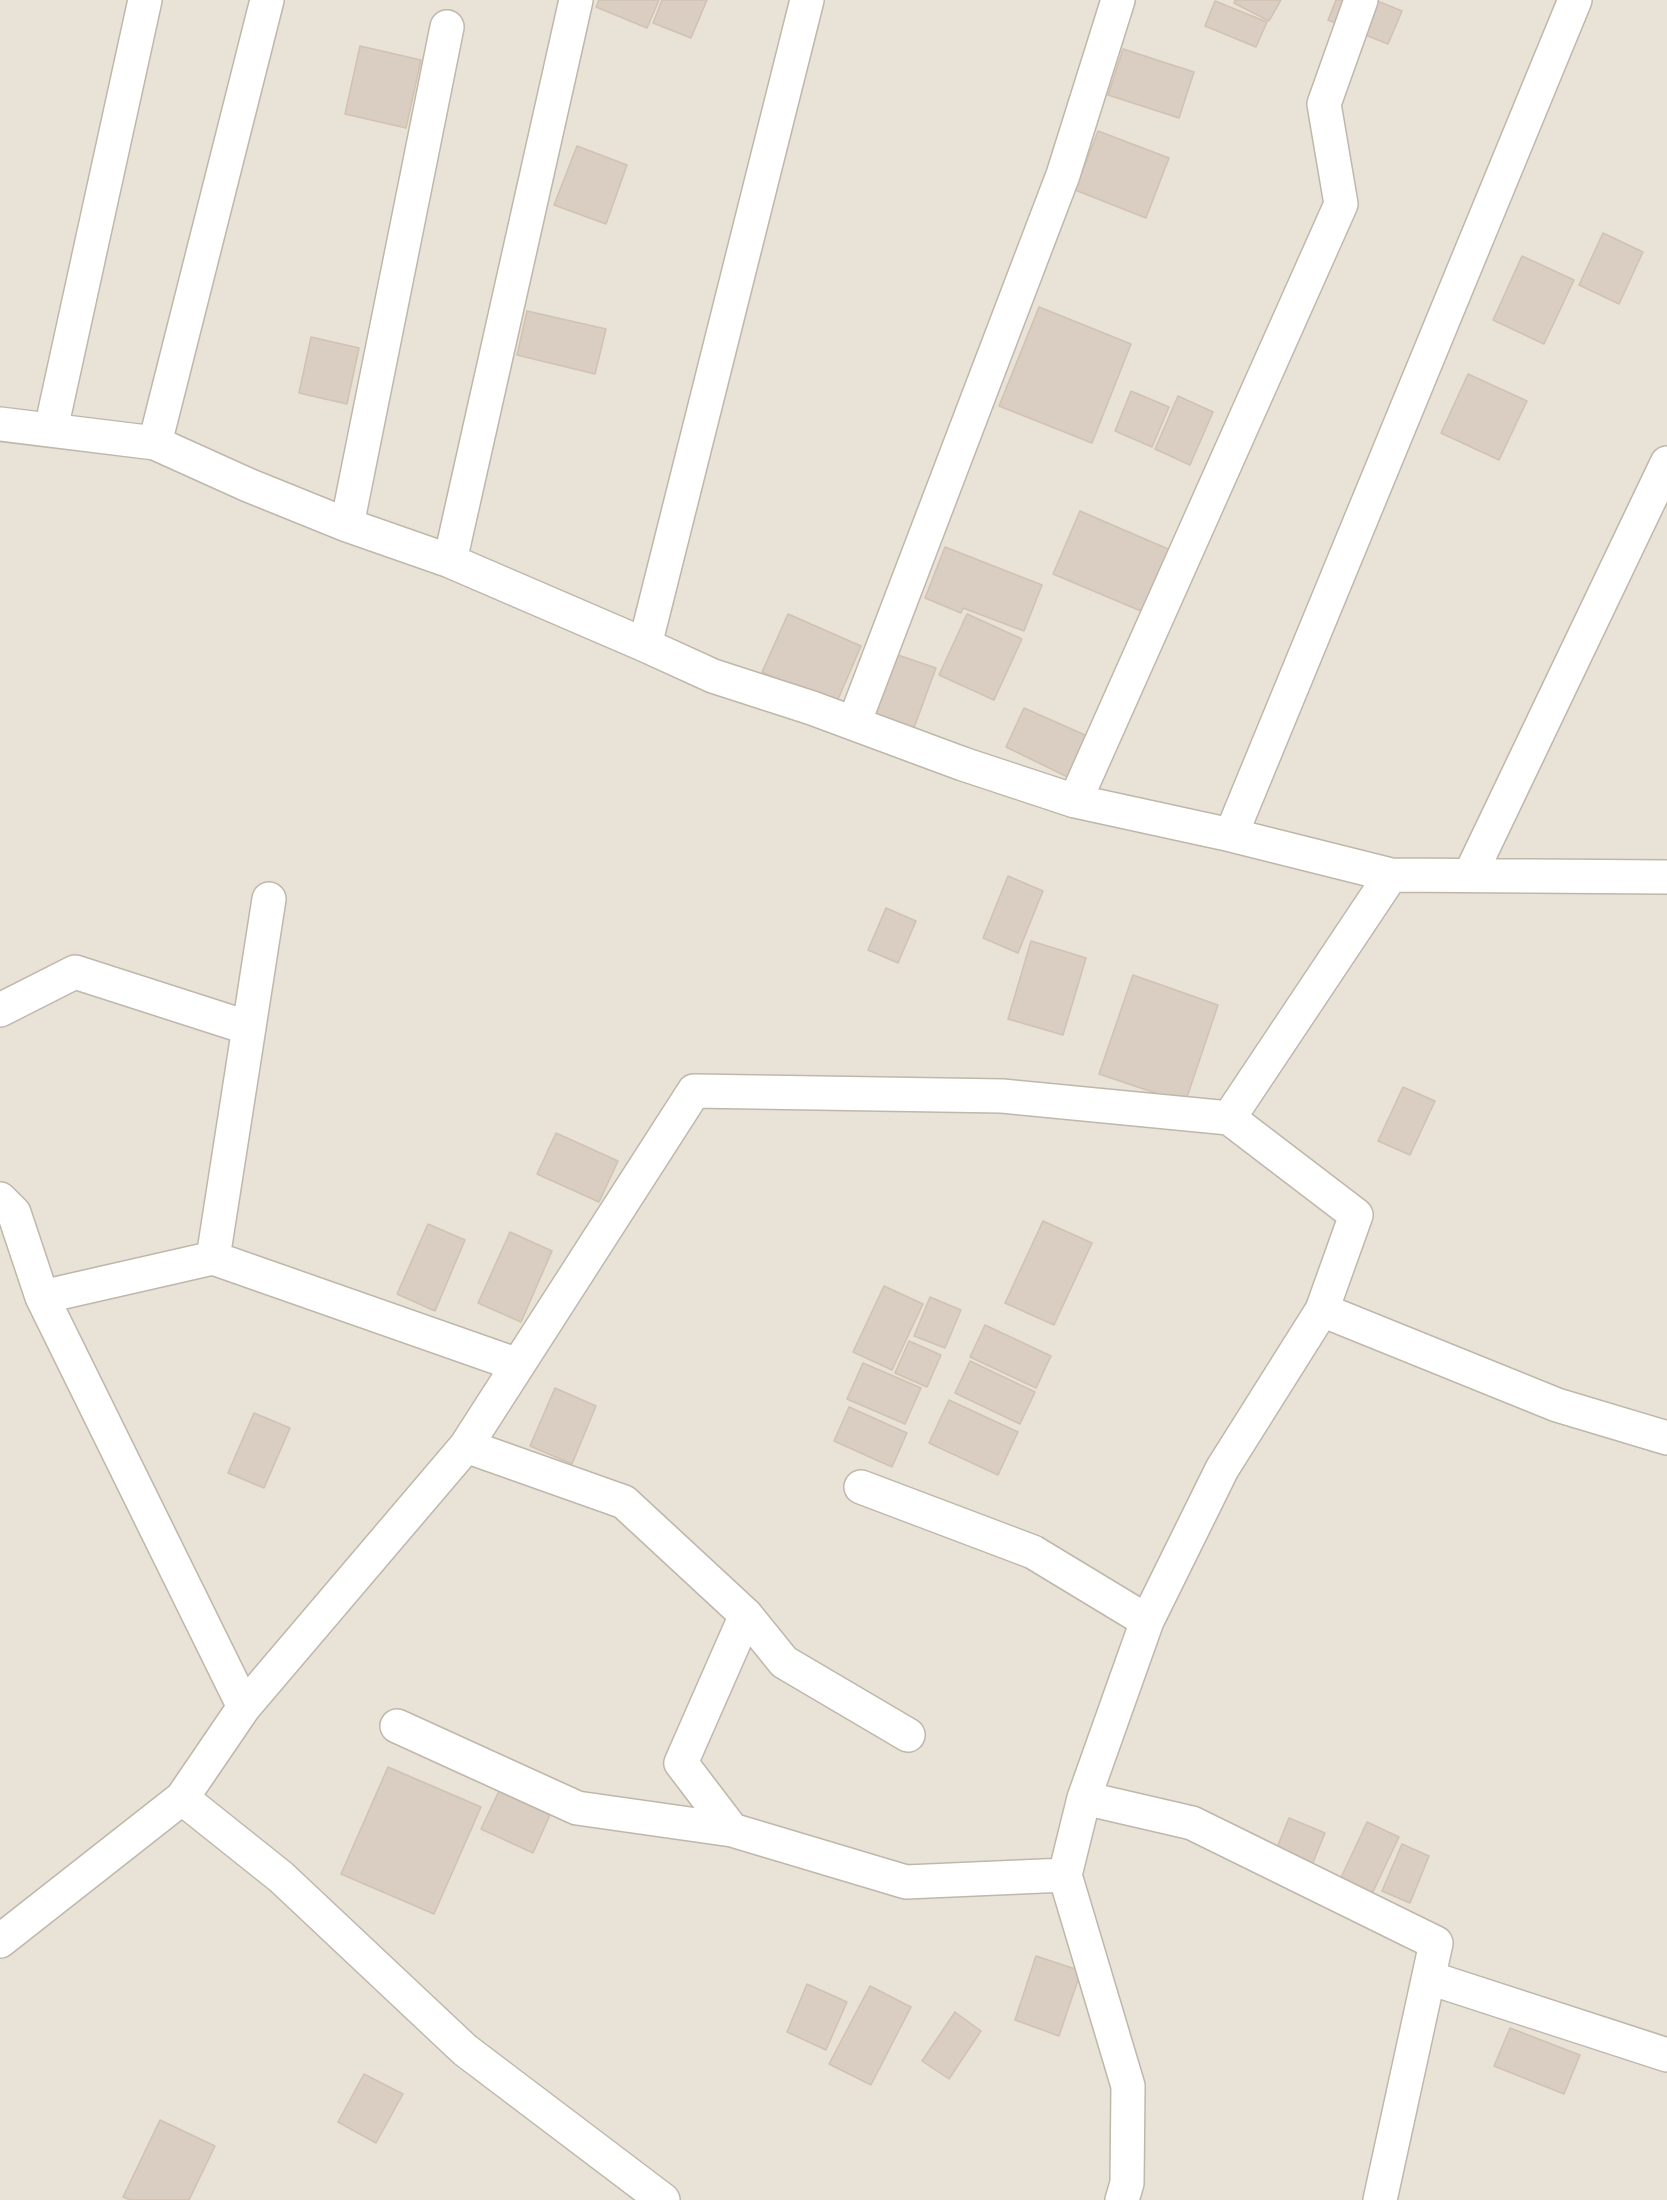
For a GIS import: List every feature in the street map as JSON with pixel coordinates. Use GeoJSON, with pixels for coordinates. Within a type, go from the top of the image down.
{"type":"FeatureCollection","features":[{"type":"Feature","properties":{"kind":"street"},"geometry":{"type":"LineString","coordinates":[[51,429],[146,0]]}},
{"type":"Feature","properties":{"kind":"street"},"geometry":{"type":"LineString","coordinates":[[155,443],[267,0]]}},
{"type":"Feature","properties":{"kind":"street"},"geometry":{"type":"LineString","coordinates":[[450,561],[576,0]]}},
{"type":"Feature","properties":{"kind":"street"},"geometry":{"type":"LineString","coordinates":[[645,645],[807,0]]}},
{"type":"Feature","properties":{"kind":"street"},"geometry":{"type":"LineString","coordinates":[[854,723],[1063,174],[1118,0]]}},
{"type":"Feature","properties":{"kind":"street"},"geometry":{"type":"LineString","coordinates":[[1075,801],[1341,204],[1324,104],[1361,0]]}},
{"type":"Feature","properties":{"kind":"street"},"geometry":{"type":"LineString","coordinates":[[1231,836],[1575,0]]}},
{"type":"Feature","properties":{"kind":"street"},"geometry":{"type":"LineString","coordinates":[[347,525],[447,27]]}},
{"type":"Feature","properties":{"kind":"street"},"geometry":{"type":"LineString","coordinates":[[0,424],[155,443],[248,485],[347,525],[450,561],[713,676],[1075,801],[1390,875],[1667,877]]}},
{"type":"Feature","properties":{"kind":"street"},"geometry":{"type":"LineString","coordinates":[[1470,875],[1667,463]]}},
{"type":"Feature","properties":{"kind":"street"},"geometry":{"type":"LineString","coordinates":[[1229,1118],[1390,875]]}},
{"type":"Feature","properties":{"kind":"street"},"geometry":{"type":"LineString","coordinates":[[213,1258],[269,898]]}},
{"type":"Feature","properties":{"kind":"street"},"geometry":{"type":"LineString","coordinates":[[0,1010],[75,972],[249,1028]]}},
{"type":"Feature","properties":{"kind":"street"},"geometry":{"type":"LineString","coordinates":[[0,1941],[182,1798],[244,1707],[466,1446],[694,1091],[1002,1096],[1229,1118],[1356,1215],[1322,1311],[1222,1470],[1147,1621],[1084,1798],[1065,1875],[1128,2086],[1127,2183],[1122,2200]]}},
{"type":"Feature","properties":{"kind":"street"},"geometry":{"type":"LineString","coordinates":[[0,1199],[14,1213],[42,1297],[244,1707]]}},
{"type":"Feature","properties":{"kind":"street"},"geometry":{"type":"LineString","coordinates":[[42,1297],[213,1258],[518,1365]]}},
{"type":"Feature","properties":{"kind":"street"},"geometry":{"type":"LineString","coordinates":[[1322,1311],[1557,1405],[1667,1438]]}},
{"type":"Feature","properties":{"kind":"street"},"geometry":{"type":"LineString","coordinates":[[466,1446],[624,1502],[746,1615],[784,1662],[908,1735]]}},
{"type":"Feature","properties":{"kind":"street"},"geometry":{"type":"LineString","coordinates":[[861,1487],[1033,1552],[1147,1621]]}},
{"type":"Feature","properties":{"kind":"street"},"geometry":{"type":"LineString","coordinates":[[732,1830],[681,1763],[746,1615]]}},
{"type":"Feature","properties":{"kind":"street"},"geometry":{"type":"LineString","coordinates":[[398,1726],[577,1808],[732,1830],[906,1881],[1065,1875]]}},
{"type":"Feature","properties":{"kind":"street"},"geometry":{"type":"LineString","coordinates":[[182,1798],[281,1877],[465,2050],[663,2200]]}},
{"type":"Feature","properties":{"kind":"street"},"geometry":{"type":"LineString","coordinates":[[1084,1798],[1192,1823],[1437,1943],[1380,2200]]}},
{"type":"Feature","properties":{"kind":"street"},"geometry":{"type":"LineString","coordinates":[[1430,1978],[1667,2055]]}},
{"type":"Feature","properties":{"kind":"shaded area"},"geometry":{"type":"Polygon","coordinates":[[[0,0],[1667,0],[1667,2200],[0,2200],[0,0]]]}},
{"type":"Feature","properties":{"kind":"building"},"geometry":{"type":"Polygon","coordinates":[[[599,0],[659,0],[647,28],[596,7],[599,0]]]}},
{"type":"Feature","properties":{"kind":"building"},"geometry":{"type":"Polygon","coordinates":[[[662,0],[707,0],[691,38],[653,23],[662,0]]]}},
{"type":"Feature","properties":{"kind":"building"},"geometry":{"type":"Polygon","coordinates":[[[1235,0],[1281,0],[1269,21],[1234,3],[1235,0]]]}},
{"type":"Feature","properties":{"kind":"building"},"geometry":{"type":"Polygon","coordinates":[[[1336,0],[1375,0],[1402,11],[1388,44],[1328,20],[1336,0]]]}},
{"type":"Feature","properties":{"kind":"building"},"geometry":{"type":"Polygon","coordinates":[[[1215,1],[1267,22],[1256,47],[1205,26],[1215,1]]]}},
{"type":"Feature","properties":{"kind":"building"},"geometry":{"type":"Polygon","coordinates":[[[360,46],[421,60],[406,128],[345,114],[360,46]]]}},
{"type":"Feature","properties":{"kind":"building"},"geometry":{"type":"Polygon","coordinates":[[[1123,49],[1194,72],[1179,118],[1108,95],[1123,49]]]}},
{"type":"Feature","properties":{"kind":"building"},"geometry":{"type":"Polygon","coordinates":[[[1098,131],[1169,158],[1146,218],[1075,190],[1098,131]]]}},
{"type":"Feature","properties":{"kind":"building"},"geometry":{"type":"Polygon","coordinates":[[[577,146],[627,165],[606,224],[554,205],[577,146]]]}},
{"type":"Feature","properties":{"kind":"building"},"geometry":{"type":"Polygon","coordinates":[[[1603,233],[1643,252],[1619,304],[1579,285],[1603,233]]]}},
{"type":"Feature","properties":{"kind":"building"},"geometry":{"type":"Polygon","coordinates":[[[1522,256],[1574,280],[1544,344],[1493,320],[1522,256]]]}},
{"type":"Feature","properties":{"kind":"building"},"geometry":{"type":"Polygon","coordinates":[[[1039,307],[1131,344],[1092,443],[999,406],[1039,307]]]}},
{"type":"Feature","properties":{"kind":"building"},"geometry":{"type":"Polygon","coordinates":[[[527,311],[606,329],[595,374],[517,355],[527,311]]]}},
{"type":"Feature","properties":{"kind":"building"},"geometry":{"type":"Polygon","coordinates":[[[311,337],[359,348],[347,404],[299,393],[311,337]]]}},
{"type":"Feature","properties":{"kind":"building"},"geometry":{"type":"Polygon","coordinates":[[[1468,374],[1527,401],[1499,460],[1441,433],[1468,374]]]}},
{"type":"Feature","properties":{"kind":"building"},"geometry":{"type":"Polygon","coordinates":[[[1131,391],[1169,407],[1152,447],[1115,431],[1131,391]]]}},
{"type":"Feature","properties":{"kind":"building"},"geometry":{"type":"Polygon","coordinates":[[[1178,396],[1213,412],[1190,465],[1155,449],[1178,396]]]}},
{"type":"Feature","properties":{"kind":"building"},"geometry":{"type":"Polygon","coordinates":[[[1080,511],[1175,552],[1148,614],[1053,574],[1080,511]]]}},
{"type":"Feature","properties":{"kind":"building"},"geometry":{"type":"Polygon","coordinates":[[[945,547],[1042,585],[1024,631],[963,608],[961,613],[925,598],[945,547]]]}},
{"type":"Feature","properties":{"kind":"building"},"geometry":{"type":"Polygon","coordinates":[[[788,614],[861,646],[836,704],[762,672],[788,614]]]}},
{"type":"Feature","properties":{"kind":"building"},"geometry":{"type":"Polygon","coordinates":[[[967,614],[1022,639],[994,700],[939,675],[967,614]]]}},
{"type":"Feature","properties":{"kind":"building"},"geometry":{"type":"Polygon","coordinates":[[[898,655],[936,668],[911,736],[871,718],[898,655]]]}},
{"type":"Feature","properties":{"kind":"building"},"geometry":{"type":"Polygon","coordinates":[[[1024,708],[1094,739],[1078,782],[1006,747],[1024,708]]]}},
{"type":"Feature","properties":{"kind":"building"},"geometry":{"type":"Polygon","coordinates":[[[1008,876],[1043,891],[1018,953],[983,938],[1008,876]]]}},
{"type":"Feature","properties":{"kind":"building"},"geometry":{"type":"Polygon","coordinates":[[[886,908],[916,921],[898,963],[868,950],[886,908]]]}},
{"type":"Feature","properties":{"kind":"building"},"geometry":{"type":"Polygon","coordinates":[[[1031,941],[1086,958],[1063,1035],[1008,1019],[1031,941]]]}},
{"type":"Feature","properties":{"kind":"building"},"geometry":{"type":"Polygon","coordinates":[[[1133,975],[1218,1005],[1185,1103],[1099,1074],[1133,975]]]}},
{"type":"Feature","properties":{"kind":"building"},"geometry":{"type":"Polygon","coordinates":[[[1403,1087],[1435,1101],[1410,1155],[1378,1141],[1403,1087]]]}},
{"type":"Feature","properties":{"kind":"building"},"geometry":{"type":"Polygon","coordinates":[[[556,1133],[618,1161],[599,1202],[537,1174],[556,1133]]]}},
{"type":"Feature","properties":{"kind":"building"},"geometry":{"type":"Polygon","coordinates":[[[1043,1221],[1092,1243],[1054,1325],[1005,1303],[1043,1221]]]}},
{"type":"Feature","properties":{"kind":"building"},"geometry":{"type":"Polygon","coordinates":[[[428,1224],[465,1240],[435,1311],[397,1294],[428,1224]]]}},
{"type":"Feature","properties":{"kind":"building"},"geometry":{"type":"Polygon","coordinates":[[[510,1232],[552,1251],[521,1322],[478,1303],[510,1232]]]}},
{"type":"Feature","properties":{"kind":"building"},"geometry":{"type":"Polygon","coordinates":[[[884,1286],[923,1304],[892,1370],[853,1352],[884,1286]]]}},
{"type":"Feature","properties":{"kind":"building"},"geometry":{"type":"Polygon","coordinates":[[[930,1297],[961,1310],[945,1348],[914,1336],[930,1297]]]}},
{"type":"Feature","properties":{"kind":"building"},"geometry":{"type":"Polygon","coordinates":[[[985,1325],[1051,1356],[1036,1388],[970,1357],[985,1325]]]}},
{"type":"Feature","properties":{"kind":"building"},"geometry":{"type":"Polygon","coordinates":[[[909,1341],[941,1355],[927,1387],[895,1373],[909,1341]]]}},
{"type":"Feature","properties":{"kind":"building"},"geometry":{"type":"Polygon","coordinates":[[[970,1361],[1035,1392],[1020,1424],[955,1393],[970,1361]]]}},
{"type":"Feature","properties":{"kind":"building"},"geometry":{"type":"Polygon","coordinates":[[[863,1363],[921,1388],[905,1424],[847,1399],[863,1363]]]}},
{"type":"Feature","properties":{"kind":"building"},"geometry":{"type":"Polygon","coordinates":[[[555,1388],[596,1406],[572,1464],[530,1446],[555,1388]]]}},
{"type":"Feature","properties":{"kind":"building"},"geometry":{"type":"Polygon","coordinates":[[[949,1400],[1018,1432],[998,1475],[929,1443],[949,1400]]]}},
{"type":"Feature","properties":{"kind":"building"},"geometry":{"type":"Polygon","coordinates":[[[849,1407],[907,1433],[892,1467],[834,1441],[849,1407]]]}},
{"type":"Feature","properties":{"kind":"building"},"geometry":{"type":"Polygon","coordinates":[[[254,1413],[290,1428],[264,1488],[228,1473],[254,1413]]]}},
{"type":"Feature","properties":{"kind":"building"},"geometry":{"type":"Polygon","coordinates":[[[388,1767],[481,1807],[434,1914],[341,1874],[388,1767]]]}},
{"type":"Feature","properties":{"kind":"building"},"geometry":{"type":"Polygon","coordinates":[[[499,1791],[550,1815],[533,1853],[481,1829],[499,1791]]]}},
{"type":"Feature","properties":{"kind":"building"},"geometry":{"type":"Polygon","coordinates":[[[1289,1818],[1325,1833],[1310,1870],[1274,1855],[1289,1818]]]}},
{"type":"Feature","properties":{"kind":"building"},"geometry":{"type":"Polygon","coordinates":[[[1367,1822],[1399,1837],[1370,1898],[1338,1884],[1367,1822]]]}},
{"type":"Feature","properties":{"kind":"building"},"geometry":{"type":"Polygon","coordinates":[[[1402,1844],[1429,1856],[1410,1903],[1382,1891],[1402,1844]]]}},
{"type":"Feature","properties":{"kind":"building"},"geometry":{"type":"Polygon","coordinates":[[[1036,1956],[1081,1971],[1059,2036],[1015,2020],[1036,1956]]]}},
{"type":"Feature","properties":{"kind":"building"},"geometry":{"type":"Polygon","coordinates":[[[807,1984],[847,2002],[826,2050],[787,2032],[807,1984]]]}},
{"type":"Feature","properties":{"kind":"building"},"geometry":{"type":"Polygon","coordinates":[[[870,1986],[911,2007],[871,2085],[829,2064],[870,1986]]]}},
{"type":"Feature","properties":{"kind":"building"},"geometry":{"type":"Polygon","coordinates":[[[955,2012],[981,2031],[949,2079],[922,2061],[955,2012]]]}},
{"type":"Feature","properties":{"kind":"building"},"geometry":{"type":"Polygon","coordinates":[[[1510,2028],[1580,2055],[1564,2094],[1494,2066],[1510,2028]]]}},
{"type":"Feature","properties":{"kind":"building"},"geometry":{"type":"Polygon","coordinates":[[[364,2074],[403,2094],[376,2143],[338,2122],[364,2074]]]}},
{"type":"Feature","properties":{"kind":"building"},"geometry":{"type":"Polygon","coordinates":[[[160,2120],[215,2146],[189,2200],[130,2200],[123,2197],[160,2120]]]}}]}
